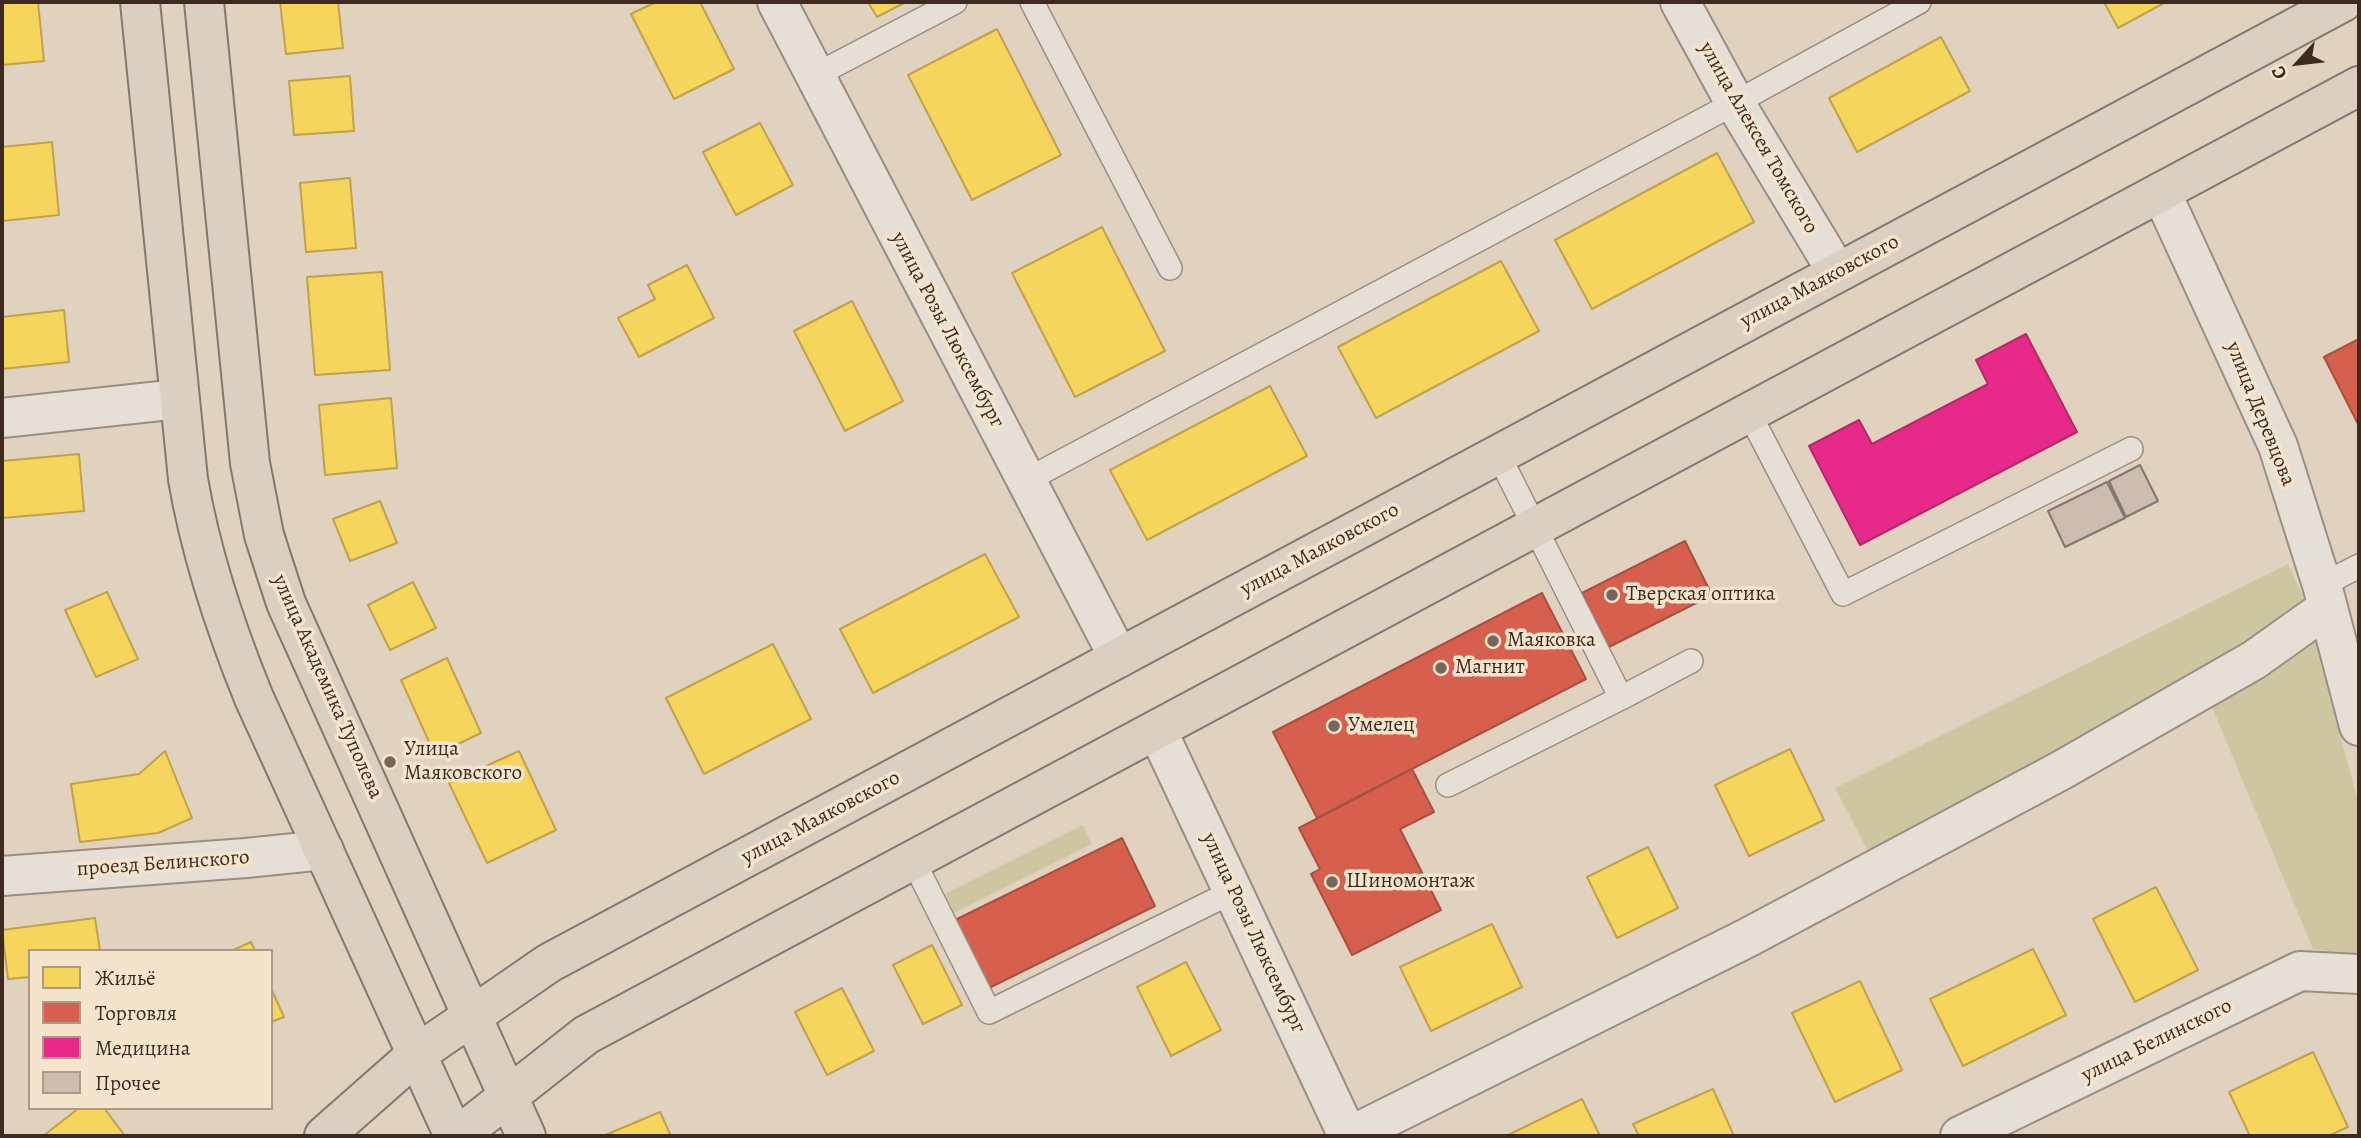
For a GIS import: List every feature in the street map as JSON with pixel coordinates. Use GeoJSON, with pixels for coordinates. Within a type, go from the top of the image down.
{"type":"FeatureCollection","features":[{"type":"Feature","properties":{"kind":"main road"},"geometry":{"type":"LineString","coordinates":[[140,2],[179,400],[194,511],[222,614],[254,698],[456,1136],[586,1035],[2359,86]]}},
{"type":"Feature","properties":{"kind":"main road","name":"улица Академика Туполева"},"geometry":{"type":"LineString","coordinates":[[204,2],[250,463],[264,535],[286,603],[526,1136]]}},
{"type":"Feature","properties":{"kind":"main road","name":"улица Маяковского"},"geometry":{"type":"LineString","coordinates":[[324,1136],[417,1055],[549,963],[1837,272],[2320,7]]}},
{"type":"Feature","properties":{"kind":"street","name":"улица Розы Люксембург"},"geometry":{"type":"LineString","coordinates":[[777,2],[1119,658]]}},
{"type":"Feature","properties":{"kind":"street","name":"улица Алексея Томского"},"geometry":{"type":"LineString","coordinates":[[1680,2],[1735,103],[1837,272]]}},
{"type":"Feature","properties":{"kind":"street","name":"улица Деревцова"},"geometry":{"type":"LineString","coordinates":[[2161,192],[2278,446],[2324,597],[2359,726]]}},
{"type":"Feature","properties":{"kind":"street"},"geometry":{"type":"LineString","coordinates":[[2,418],[179,400]]}},
{"type":"Feature","properties":{"kind":"street"},"geometry":{"type":"LineString","coordinates":[[1349,1136],[1747,938],[2060,771],[2253,660],[2324,597]]}},
{"type":"Feature","properties":{"kind":"street","name":"улица Розы Люксембург"},"geometry":{"type":"LineString","coordinates":[[1157,730],[1349,1136]]}},
{"type":"Feature","properties":{"kind":"street","name":"проезд Белинского"},"geometry":{"type":"LineString","coordinates":[[2,876],[324,850]]}},
{"type":"Feature","properties":{"kind":"street","name":"улица Белинского"},"geometry":{"type":"LineString","coordinates":[[1961,1136],[2300,971],[2359,974]]}},
{"type":"Feature","properties":{"kind":"lane"},"geometry":{"type":"LineString","coordinates":[[814,76],[955,2]]}},
{"type":"Feature","properties":{"kind":"lane"},"geometry":{"type":"LineString","coordinates":[[1031,2],[1170,268]]}},
{"type":"Feature","properties":{"kind":"lane"},"geometry":{"type":"LineString","coordinates":[[1025,481],[1735,103],[1919,2]]}},
{"type":"Feature","properties":{"kind":"lane"},"geometry":{"type":"LineString","coordinates":[[1749,413],[1843,594],[2131,449]]}},
{"type":"Feature","properties":{"kind":"lane"},"geometry":{"type":"LineString","coordinates":[[1498,454],[1621,698]]}},
{"type":"Feature","properties":{"kind":"lane"},"geometry":{"type":"LineString","coordinates":[[2324,597],[2359,566]]}},
{"type":"Feature","properties":{"kind":"lane"},"geometry":{"type":"LineString","coordinates":[[1448,785],[1691,661]]}},
{"type":"Feature","properties":{"kind":"lane"},"geometry":{"type":"LineString","coordinates":[[913,860],[989,1012],[1234,891]]}},
{"type":"Feature","properties":{"kind":"shaded area"},"geometry":{"type":"Polygon","coordinates":[[[2288,564],[2307,606],[1874,862],[1835,788],[2288,564]]]}},
{"type":"Feature","properties":{"kind":"shaded area"},"geometry":{"type":"Polygon","coordinates":[[[2312,631],[2359,805],[2359,957],[2313,949],[2207,695],[2312,631]]]}},
{"type":"Feature","properties":{"kind":"shaded area"},"geometry":{"type":"Polygon","coordinates":[[[1083,825],[1092,844],[954,913],[945,894],[1083,825]]]}},
{"type":"Feature","properties":{"kind":"building: Жильё"},"geometry":{"type":"Polygon","coordinates":[[[2,2],[38,2],[44,61],[2,65],[2,2]]]}},
{"type":"Feature","properties":{"kind":"building: Жильё"},"geometry":{"type":"Polygon","coordinates":[[[280,2],[338,2],[343,48],[286,54],[280,2]]]}},
{"type":"Feature","properties":{"kind":"building: Жильё"},"geometry":{"type":"Polygon","coordinates":[[[656,2],[700,2],[734,69],[674,99],[631,14],[656,2]]]}},
{"type":"Feature","properties":{"kind":"building: Жильё"},"geometry":{"type":"Polygon","coordinates":[[[868,2],[906,2],[877,17],[868,2]]]}},
{"type":"Feature","properties":{"kind":"building: Жильё"},"geometry":{"type":"Polygon","coordinates":[[[2104,2],[2166,2],[2118,28],[2104,2]]]}},
{"type":"Feature","properties":{"kind":"building: Жильё"},"geometry":{"type":"Polygon","coordinates":[[[997,29],[1061,155],[972,200],[908,75],[997,29]]]}},
{"type":"Feature","properties":{"kind":"building: Жильё"},"geometry":{"type":"Polygon","coordinates":[[[1941,37],[1970,91],[1857,152],[1829,98],[1941,37]]]}},
{"type":"Feature","properties":{"kind":"building: Жильё"},"geometry":{"type":"Polygon","coordinates":[[[350,76],[354,131],[294,135],[289,81],[350,76]]]}},
{"type":"Feature","properties":{"kind":"building: Жильё"},"geometry":{"type":"Polygon","coordinates":[[[760,123],[793,185],[736,215],[703,152],[760,123]]]}},
{"type":"Feature","properties":{"kind":"building: Жильё"},"geometry":{"type":"Polygon","coordinates":[[[52,142],[59,215],[2,221],[2,147],[52,142]]]}},
{"type":"Feature","properties":{"kind":"building: Жильё"},"geometry":{"type":"Polygon","coordinates":[[[1717,153],[1754,222],[1592,309],[1555,240],[1717,153]]]}},
{"type":"Feature","properties":{"kind":"building: Жильё"},"geometry":{"type":"Polygon","coordinates":[[[350,178],[356,248],[306,252],[300,183],[350,178]]]}},
{"type":"Feature","properties":{"kind":"building: Жильё"},"geometry":{"type":"Polygon","coordinates":[[[1102,227],[1165,351],[1075,397],[1012,273],[1102,227]]]}},
{"type":"Feature","properties":{"kind":"building: Жильё"},"geometry":{"type":"Polygon","coordinates":[[[1501,261],[1539,331],[1376,418],[1338,347],[1501,261]]]}},
{"type":"Feature","properties":{"kind":"building: Жильё"},"geometry":{"type":"Polygon","coordinates":[[[687,265],[714,318],[639,357],[618,318],[655,299],[648,285],[687,265]]]}},
{"type":"Feature","properties":{"kind":"building: Жильё"},"geometry":{"type":"Polygon","coordinates":[[[382,272],[390,370],[315,375],[307,277],[382,272]]]}},
{"type":"Feature","properties":{"kind":"building: Жильё"},"geometry":{"type":"Polygon","coordinates":[[[852,301],[903,401],[845,431],[794,331],[852,301]]]}},
{"type":"Feature","properties":{"kind":"building: Жильё"},"geometry":{"type":"Polygon","coordinates":[[[64,310],[69,362],[2,369],[2,317],[64,310]]]}},
{"type":"Feature","properties":{"kind":"building: Жильё"},"geometry":{"type":"Polygon","coordinates":[[[1270,386],[1307,456],[1147,540],[1110,470],[1270,386]]]}},
{"type":"Feature","properties":{"kind":"building: Жильё"},"geometry":{"type":"Polygon","coordinates":[[[391,398],[397,468],[325,475],[319,405],[391,398]]]}},
{"type":"Feature","properties":{"kind":"building: Жильё"},"geometry":{"type":"Polygon","coordinates":[[[79,454],[84,511],[2,518],[2,461],[79,454]]]}},
{"type":"Feature","properties":{"kind":"building: Жильё"},"geometry":{"type":"Polygon","coordinates":[[[380,501],[397,543],[350,561],[333,519],[380,501]]]}},
{"type":"Feature","properties":{"kind":"building: Жильё"},"geometry":{"type":"Polygon","coordinates":[[[985,554],[1019,617],[873,693],[840,629],[985,554]]]}},
{"type":"Feature","properties":{"kind":"building: Жильё"},"geometry":{"type":"Polygon","coordinates":[[[413,582],[436,628],[390,650],[368,605],[413,582]]]}},
{"type":"Feature","properties":{"kind":"building: Жильё"},"geometry":{"type":"Polygon","coordinates":[[[107,592],[138,659],[96,677],[65,610],[107,592]]]}},
{"type":"Feature","properties":{"kind":"building: Жильё"},"geometry":{"type":"Polygon","coordinates":[[[773,644],[811,719],[704,774],[666,698],[773,644]]]}},
{"type":"Feature","properties":{"kind":"building: Жильё"},"geometry":{"type":"Polygon","coordinates":[[[447,658],[481,733],[435,755],[401,680],[447,658]]]}},
{"type":"Feature","properties":{"kind":"building: Жильё"},"geometry":{"type":"Polygon","coordinates":[[[1790,749],[1824,820],[1749,856],[1715,785],[1790,749]]]}},
{"type":"Feature","properties":{"kind":"building: Жильё"},"geometry":{"type":"Polygon","coordinates":[[[165,751],[192,818],[158,833],[80,842],[71,784],[139,774],[165,751]]]}},
{"type":"Feature","properties":{"kind":"building: Жильё"},"geometry":{"type":"Polygon","coordinates":[[[519,751],[556,830],[487,863],[449,783],[519,751]]]}},
{"type":"Feature","properties":{"kind":"building: Жильё"},"geometry":{"type":"Polygon","coordinates":[[[1648,847],[1678,908],[1617,938],[1587,877],[1648,847]]]}},
{"type":"Feature","properties":{"kind":"building: Жильё"},"geometry":{"type":"Polygon","coordinates":[[[2156,887],[2198,970],[2135,1002],[2093,919],[2156,887]]]}},
{"type":"Feature","properties":{"kind":"building: Жильё"},"geometry":{"type":"Polygon","coordinates":[[[95,918],[100,949],[28,949],[28,977],[8,979],[2,930],[95,918]]]}},
{"type":"Feature","properties":{"kind":"building: Жильё"},"geometry":{"type":"Polygon","coordinates":[[[1492,924],[1522,987],[1431,1031],[1400,967],[1492,924]]]}},
{"type":"Feature","properties":{"kind":"building: Жильё"},"geometry":{"type":"Polygon","coordinates":[[[251,942],[254,949],[235,949],[251,942]]]}},
{"type":"Feature","properties":{"kind":"building: Жильё"},"geometry":{"type":"Polygon","coordinates":[[[932,945],[962,1005],[923,1024],[893,965],[932,945]]]}},
{"type":"Feature","properties":{"kind":"building: Жильё"},"geometry":{"type":"Polygon","coordinates":[[[2033,949],[2066,1015],[1963,1066],[1930,999],[2033,949]]]}},
{"type":"Feature","properties":{"kind":"building: Жильё"},"geometry":{"type":"Polygon","coordinates":[[[1186,962],[1221,1030],[1171,1056],[1137,987],[1186,962]]]}},
{"type":"Feature","properties":{"kind":"building: Жильё"},"geometry":{"type":"Polygon","coordinates":[[[1860,981],[1902,1070],[1835,1102],[1792,1013],[1860,981]]]}},
{"type":"Feature","properties":{"kind":"building: Жильё"},"geometry":{"type":"Polygon","coordinates":[[[842,988],[874,1051],[827,1075],[795,1012],[842,988]]]}},
{"type":"Feature","properties":{"kind":"building: Жильё"},"geometry":{"type":"Polygon","coordinates":[[[273,992],[284,1017],[273,1021],[273,992]]]}},
{"type":"Feature","properties":{"kind":"building: Жильё"},"geometry":{"type":"Polygon","coordinates":[[[2313,1052],[2348,1127],[2328,1136],[2250,1136],[2229,1092],[2313,1052]]]}},
{"type":"Feature","properties":{"kind":"building: Жильё"},"geometry":{"type":"Polygon","coordinates":[[[1713,1089],[1734,1136],[1639,1136],[1633,1124],[1713,1089]]]}},
{"type":"Feature","properties":{"kind":"building: Жильё"},"geometry":{"type":"Polygon","coordinates":[[[1582,1099],[1600,1136],[1506,1136],[1582,1099]]]}},
{"type":"Feature","properties":{"kind":"building: Жильё"},"geometry":{"type":"Polygon","coordinates":[[[76,1110],[106,1110],[125,1136],[43,1136],[76,1110]]]}},
{"type":"Feature","properties":{"kind":"building: Жильё"},"geometry":{"type":"Polygon","coordinates":[[[660,1112],[671,1136],[603,1136],[660,1112]]]}},
{"type":"Feature","properties":{"kind":"building: Торговля"},"geometry":{"type":"Polygon","coordinates":[[[2359,339],[2359,426],[2324,357],[2359,339]]]}},
{"type":"Feature","properties":{"kind":"building: Торговля"},"geometry":{"type":"Polygon","coordinates":[[[1685,541],[1712,595],[1609,647],[1582,593],[1685,541]]]}},
{"type":"Feature","properties":{"kind":"building: Торговля"},"geometry":{"type":"Polygon","coordinates":[[[1542,593],[1586,679],[1317,818],[1273,732],[1542,593]]]}},
{"type":"Feature","properties":{"kind":"building: Торговля"},"geometry":{"type":"Polygon","coordinates":[[[1412,769],[1434,812],[1400,829],[1441,910],[1352,955],[1311,874],[1320,869],[1299,828],[1412,769]]]}},
{"type":"Feature","properties":{"kind":"building: Торговля"},"geometry":{"type":"Polygon","coordinates":[[[1122,838],[1155,906],[989,988],[955,920],[1122,838]]]}},
{"type":"Feature","properties":{"kind":"building: Медицина"},"geometry":{"type":"Polygon","coordinates":[[[2026,334],[2077,432],[1860,545],[1809,446],[1859,420],[1872,444],[1988,384],[1976,360],[2026,334]]]}},
{"type":"Feature","properties":{"kind":"building: Прочее"},"geometry":{"type":"Polygon","coordinates":[[[2140,465],[2158,501],[2126,517],[2109,481],[2140,465]]]}},
{"type":"Feature","properties":{"kind":"building: Прочее"},"geometry":{"type":"Polygon","coordinates":[[[2107,482],[2125,518],[2065,547],[2048,511],[2107,482]]]}},
{"type":"Feature","properties":{"kind":"place","name":"Тверская оптика"},"geometry":{"type":"Point","coordinates":[1612,595]}},
{"type":"Feature","properties":{"kind":"place","name":"Маяковка"},"geometry":{"type":"Point","coordinates":[1493,641]}},
{"type":"Feature","properties":{"kind":"place","name":"Магнит"},"geometry":{"type":"Point","coordinates":[1441,668]}},
{"type":"Feature","properties":{"kind":"place","name":"Умелец"},"geometry":{"type":"Point","coordinates":[1334,726]}},
{"type":"Feature","properties":{"kind":"place","name":"Улица Маяковского"},"geometry":{"type":"Point","coordinates":[390,762]}},
{"type":"Feature","properties":{"kind":"place","name":"Шиномонтаж"},"geometry":{"type":"Point","coordinates":[1332,882]}}]}
